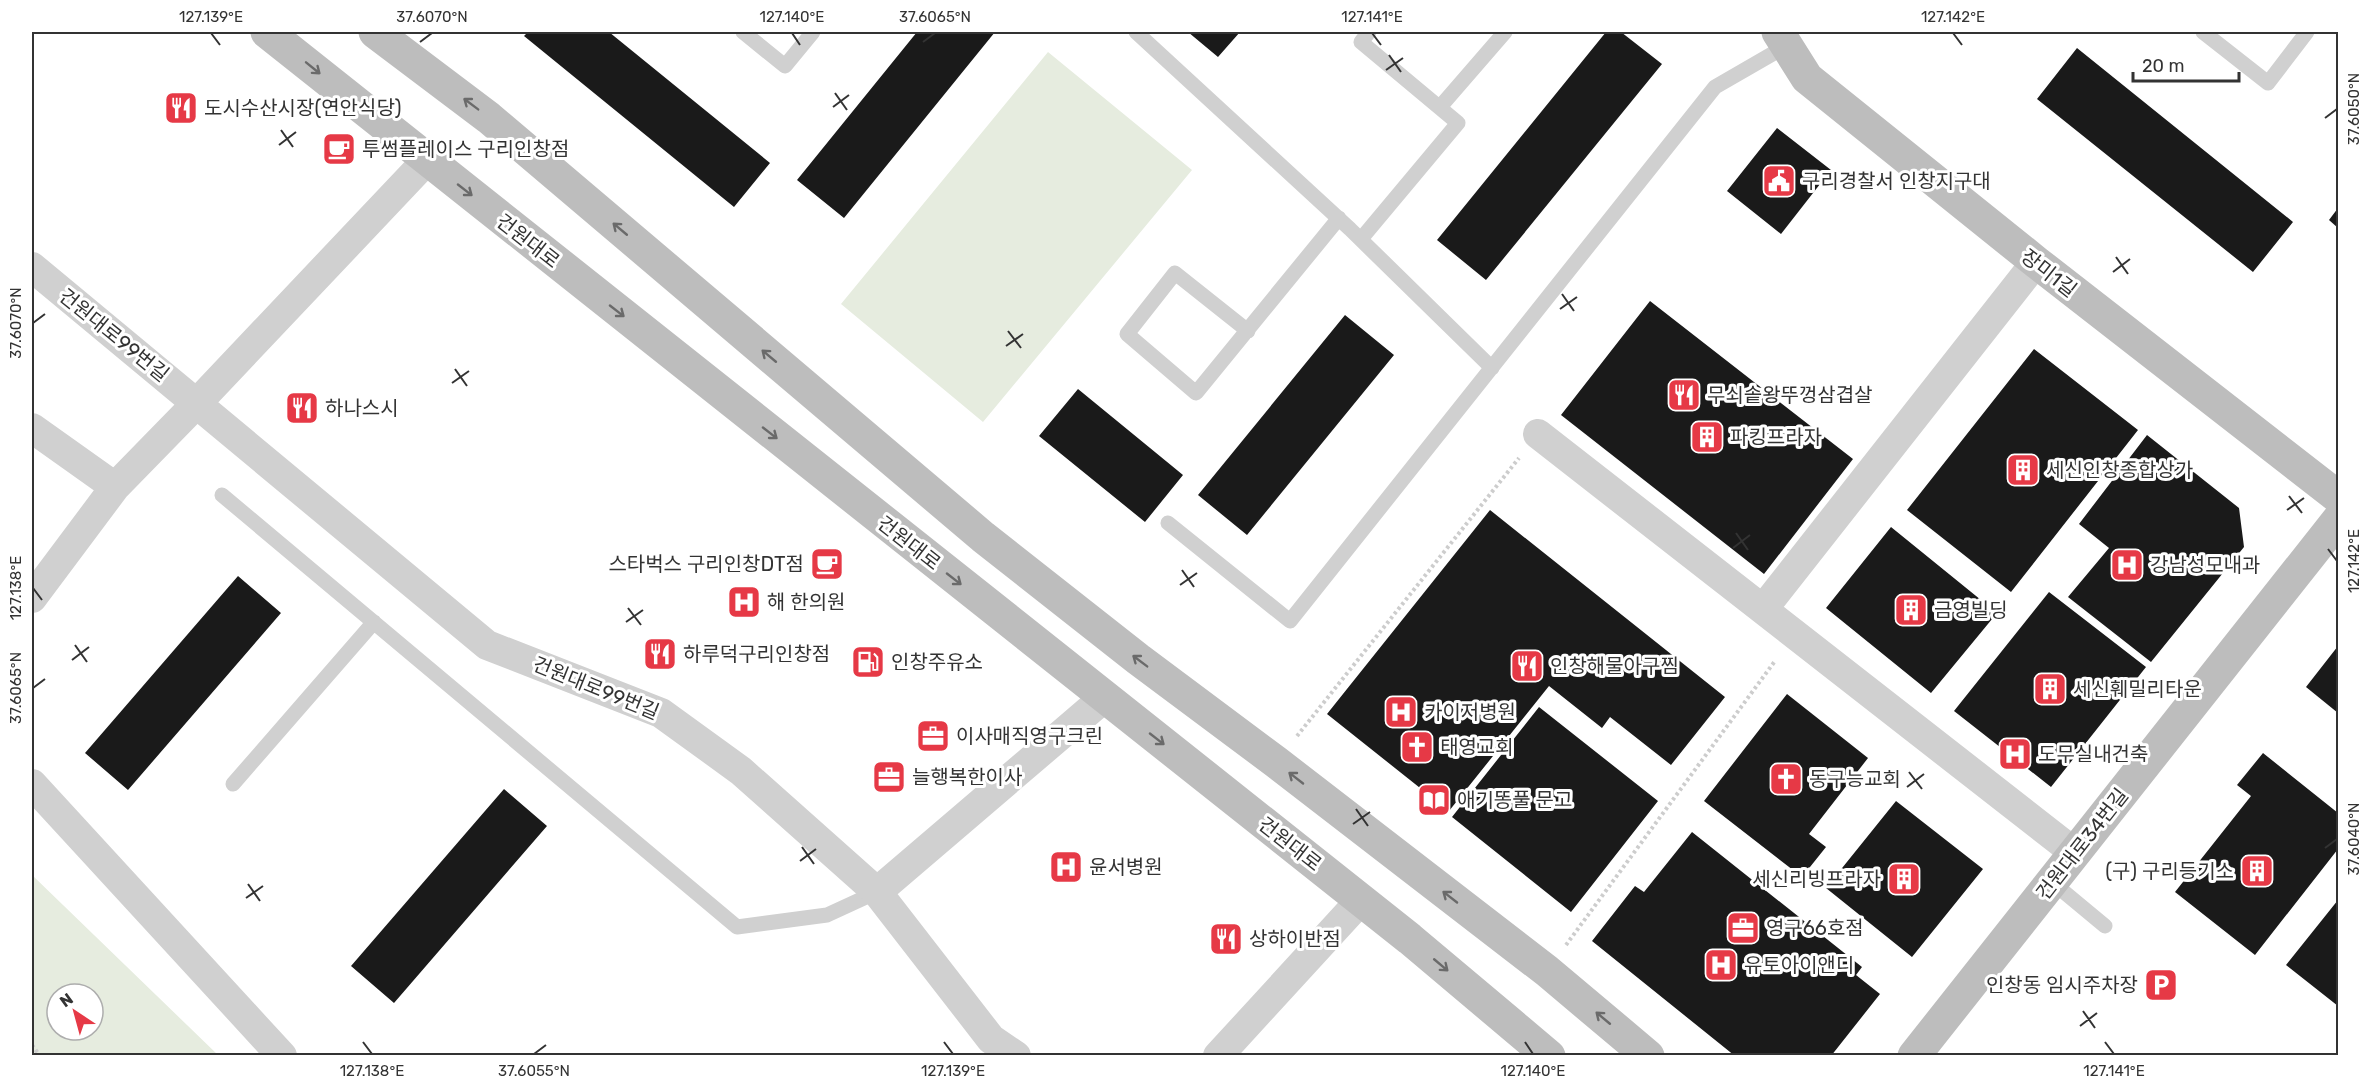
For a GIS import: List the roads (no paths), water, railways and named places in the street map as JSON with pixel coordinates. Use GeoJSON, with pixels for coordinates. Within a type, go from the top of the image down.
{"type":"FeatureCollection","features":[{"type":"Feature","properties":{"kind":"street","name":"건원대로"},"geometry":{"type":"LineString","coordinates":[[267,32],[1361,900],[1549,1056]]}},
{"type":"Feature","properties":{"kind":"street"},"geometry":{"type":"LineString","coordinates":[[375,32],[489,118],[983,537],[1138,659],[1276,762],[1547,971],[1648,1056]]}},
{"type":"Feature","properties":{"kind":"street","name":"장미1길"},"geometry":{"type":"LineString","coordinates":[[1782,39],[1807,78],[2036,262],[2338,497]]}},
{"type":"Feature","properties":{"kind":"street"},"geometry":{"type":"LineString","coordinates":[[32,598],[115,486],[197,403],[427,160]]}},
{"type":"Feature","properties":{"kind":"street"},"geometry":{"type":"LineString","coordinates":[[1763,609],[2036,262]]}},
{"type":"Feature","properties":{"kind":"street","name":"건원대로99번길"},"geometry":{"type":"LineString","coordinates":[[32,267],[488,645],[662,713],[741,771],[877,892],[991,1039],[1016,1056]]}},
{"type":"Feature","properties":{"kind":"street"},"geometry":{"type":"LineString","coordinates":[[32,428],[115,486]]}},
{"type":"Feature","properties":{"kind":"street"},"geometry":{"type":"LineString","coordinates":[[1538,434],[2075,853]]}},
{"type":"Feature","properties":{"kind":"street","name":"건원대로34번길"},"geometry":{"type":"LineString","coordinates":[[1914,1056],[2338,520]]}},
{"type":"Feature","properties":{"kind":"street"},"geometry":{"type":"LineString","coordinates":[[877,892],[1105,697]]}},
{"type":"Feature","properties":{"kind":"street"},"geometry":{"type":"LineString","coordinates":[[32,784],[282,1056]]}},
{"type":"Feature","properties":{"kind":"street"},"geometry":{"type":"LineString","coordinates":[[1218,1056],[1361,900]]}},
{"type":"Feature","properties":{"kind":"lane"},"geometry":{"type":"LineString","coordinates":[[743,32],[785,66],[813,32]]}},
{"type":"Feature","properties":{"kind":"lane"},"geometry":{"type":"LineString","coordinates":[[1136,32],[1339,218],[1492,368]]}},
{"type":"Feature","properties":{"kind":"lane"},"geometry":{"type":"LineString","coordinates":[[1360,239],[1458,123],[1361,42],[1369,32]]}},
{"type":"Feature","properties":{"kind":"lane"},"geometry":{"type":"LineString","coordinates":[[1440,107],[1504,32]]}},
{"type":"Feature","properties":{"kind":"lane"},"geometry":{"type":"LineString","coordinates":[[2203,32],[2268,83],[2307,32]]}},
{"type":"Feature","properties":{"kind":"lane"},"geometry":{"type":"LineString","coordinates":[[1168,523],[1290,621],[1715,87],[1782,39]]}},
{"type":"Feature","properties":{"kind":"lane"},"geometry":{"type":"LineString","coordinates":[[1248,331],[1175,273],[1127,334],[1196,393],[1248,331],[1339,218]]}},
{"type":"Feature","properties":{"kind":"lane"},"geometry":{"type":"LineString","coordinates":[[222,495],[737,927],[827,915],[877,892]]}},
{"type":"Feature","properties":{"kind":"lane"},"geometry":{"type":"LineString","coordinates":[[233,784],[374,622]]}},
{"type":"Feature","properties":{"kind":"lane"},"geometry":{"type":"LineString","coordinates":[[2052,882],[2105,926]]}},
{"type":"Feature","properties":{"kind":"place","name":"도시수산시장(연안식당)"},"geometry":{"type":"Point","coordinates":[181,108]}},
{"type":"Feature","properties":{"kind":"place","name":"투썸플레이스 구리인창점"},"geometry":{"type":"Point","coordinates":[339,149]}},
{"type":"Feature","properties":{"kind":"place","name":"구리경찰서 인창지구대"},"geometry":{"type":"Point","coordinates":[1779,181]}},
{"type":"Feature","properties":{"kind":"place","name":"무쇠솥왕뚜껑삼겹살"},"geometry":{"type":"Point","coordinates":[1684,395]}},
{"type":"Feature","properties":{"kind":"place","name":"하나스시"},"geometry":{"type":"Point","coordinates":[302,408]}},
{"type":"Feature","properties":{"kind":"place","name":"파킹프라자"},"geometry":{"type":"Point","coordinates":[1707,437]}},
{"type":"Feature","properties":{"kind":"place","name":"세신인창종합상가"},"geometry":{"type":"Point","coordinates":[2023,470]}},
{"type":"Feature","properties":{"kind":"place","name":"스타벅스 구리인창DT점"},"geometry":{"type":"Point","coordinates":[827,564]}},
{"type":"Feature","properties":{"kind":"place","name":"강남성모내과"},"geometry":{"type":"Point","coordinates":[2127,565]}},
{"type":"Feature","properties":{"kind":"place","name":"해 한의원"},"geometry":{"type":"Point","coordinates":[744,602]}},
{"type":"Feature","properties":{"kind":"place","name":"금영빌딩"},"geometry":{"type":"Point","coordinates":[1911,610]}},
{"type":"Feature","properties":{"kind":"place","name":"하루덕구리인창점"},"geometry":{"type":"Point","coordinates":[660,654]}},
{"type":"Feature","properties":{"kind":"place","name":"인창주유소"},"geometry":{"type":"Point","coordinates":[868,662]}},
{"type":"Feature","properties":{"kind":"place","name":"인창해물아구찜"},"geometry":{"type":"Point","coordinates":[1527,666]}},
{"type":"Feature","properties":{"kind":"place","name":"세신훼밀리타운"},"geometry":{"type":"Point","coordinates":[2050,689]}},
{"type":"Feature","properties":{"kind":"place","name":"카이저병원"},"geometry":{"type":"Point","coordinates":[1401,712]}},
{"type":"Feature","properties":{"kind":"place","name":"이사매직영구크린"},"geometry":{"type":"Point","coordinates":[933,736]}},
{"type":"Feature","properties":{"kind":"place","name":"태영교회"},"geometry":{"type":"Point","coordinates":[1417,747]}},
{"type":"Feature","properties":{"kind":"place","name":"도무실내건축"},"geometry":{"type":"Point","coordinates":[2015,754]}},
{"type":"Feature","properties":{"kind":"place","name":"늘행복한이사"},"geometry":{"type":"Point","coordinates":[889,777]}},
{"type":"Feature","properties":{"kind":"place","name":"동구능교회"},"geometry":{"type":"Point","coordinates":[1786,779]}},
{"type":"Feature","properties":{"kind":"place","name":"애기똥풀 문고"},"geometry":{"type":"Point","coordinates":[1434,800]}},
{"type":"Feature","properties":{"kind":"place","name":"윤서병원"},"geometry":{"type":"Point","coordinates":[1066,867]}},
{"type":"Feature","properties":{"kind":"place","name":"(구) 구리등기소"},"geometry":{"type":"Point","coordinates":[2257,871]}},
{"type":"Feature","properties":{"kind":"place","name":"세신리빙프라자"},"geometry":{"type":"Point","coordinates":[1904,879]}},
{"type":"Feature","properties":{"kind":"place","name":"영구66호점"},"geometry":{"type":"Point","coordinates":[1743,928]}},
{"type":"Feature","properties":{"kind":"place","name":"상하이반점"},"geometry":{"type":"Point","coordinates":[1226,939]}},
{"type":"Feature","properties":{"kind":"place","name":"유토아이앤디"},"geometry":{"type":"Point","coordinates":[1721,965]}},
{"type":"Feature","properties":{"kind":"place","name":"인창동 임시주차장"},"geometry":{"type":"Point","coordinates":[2161,985]}}]}
